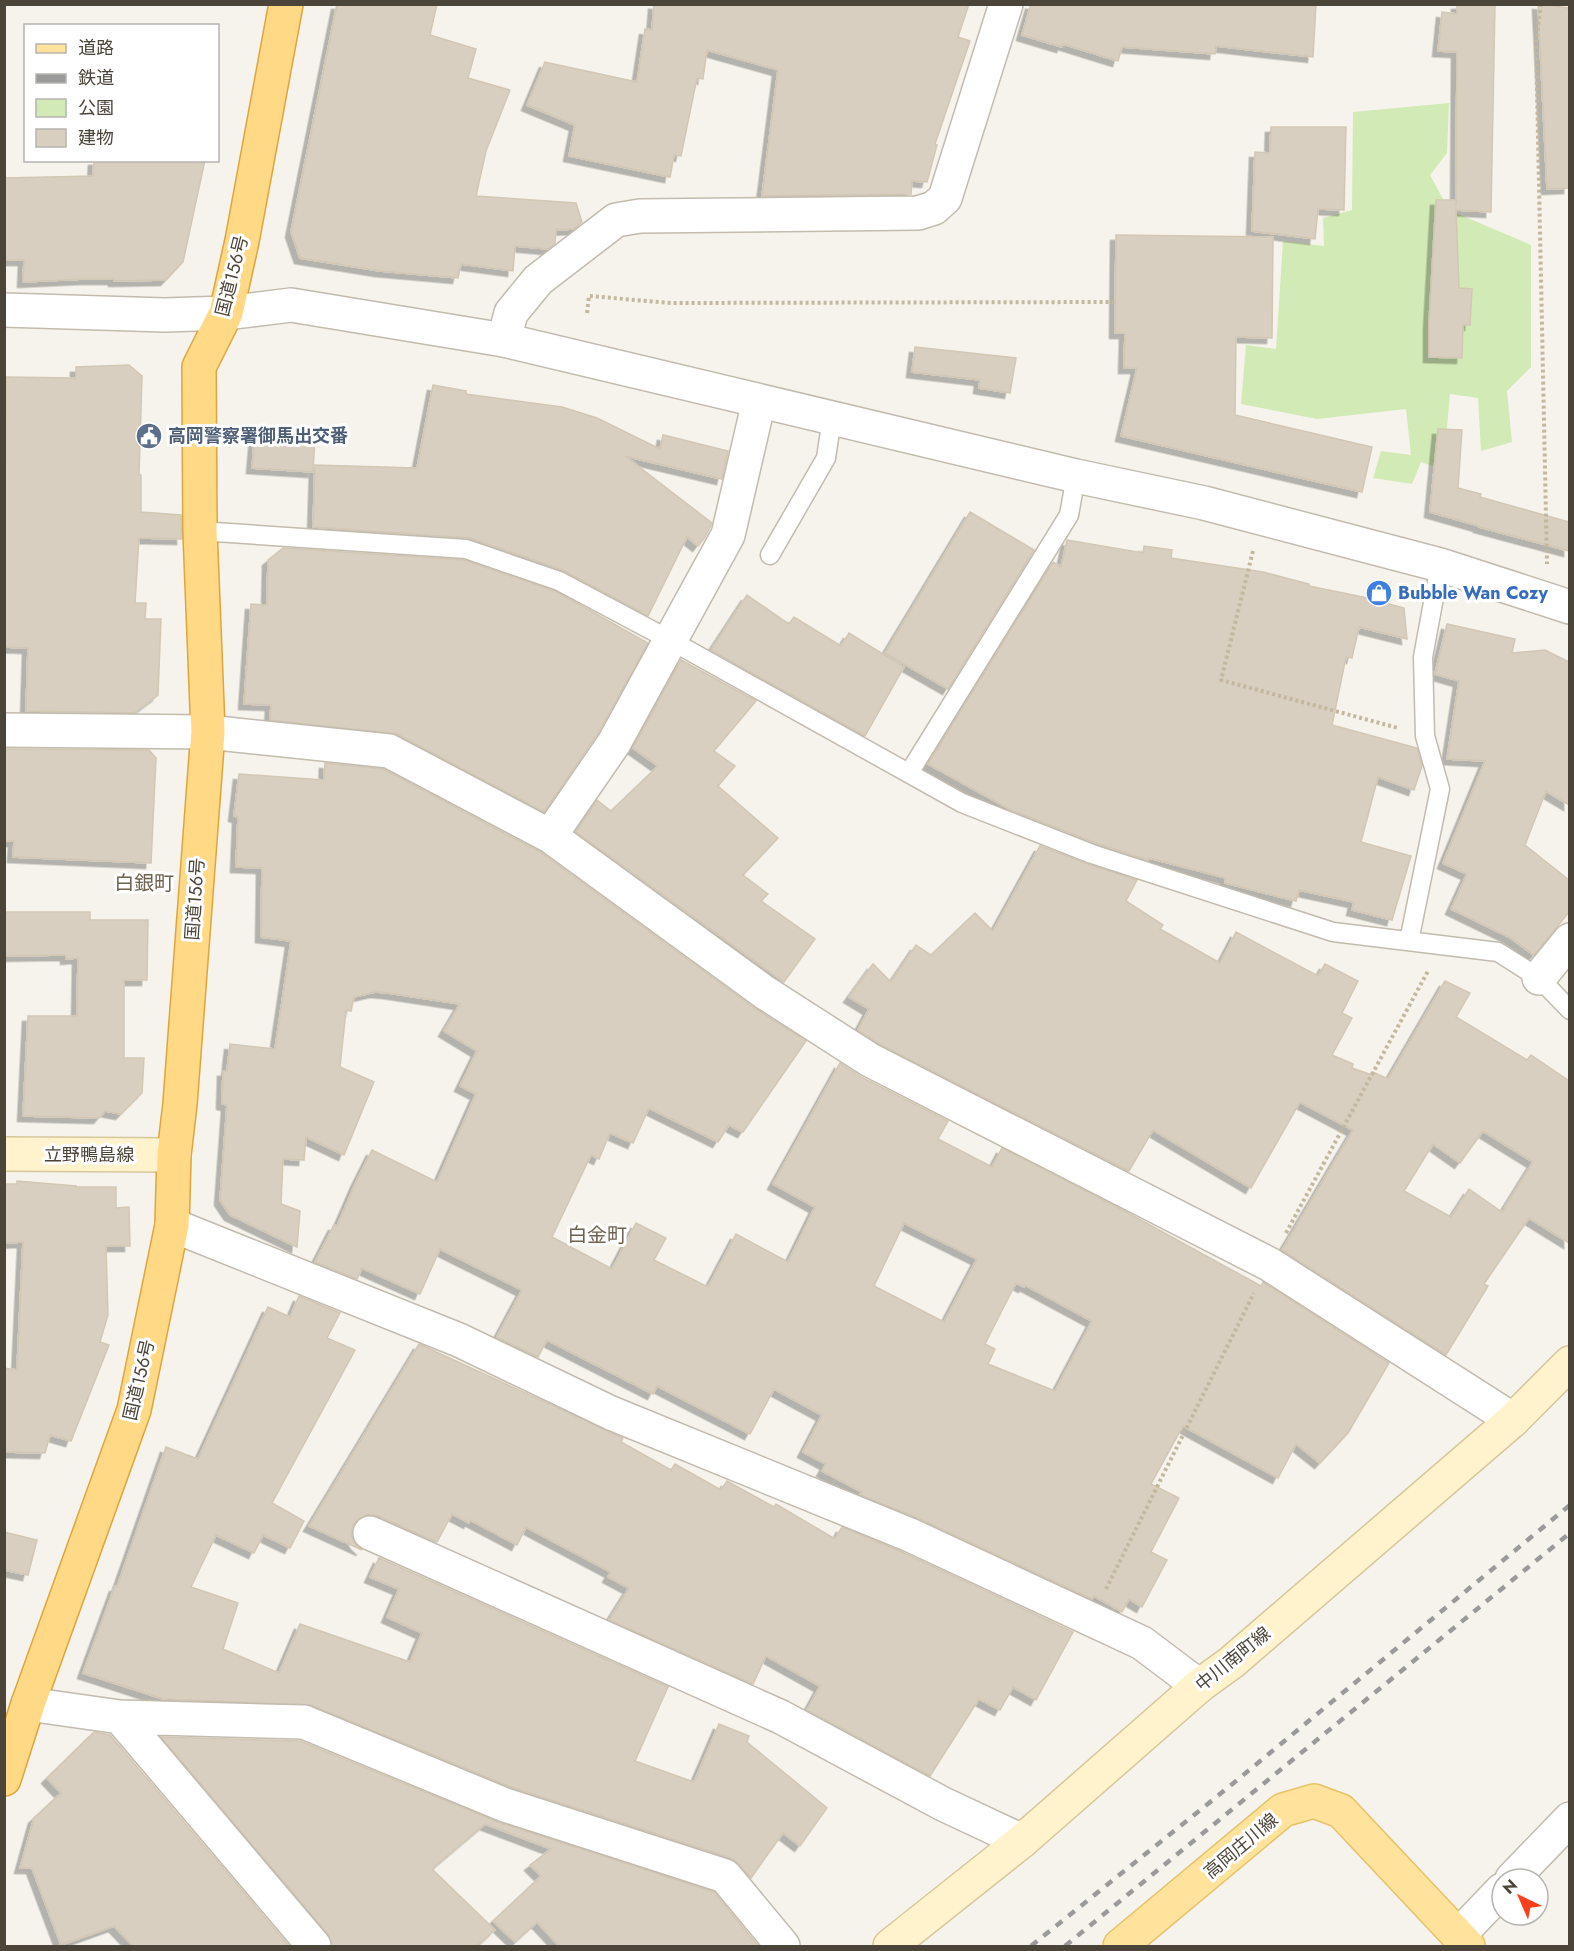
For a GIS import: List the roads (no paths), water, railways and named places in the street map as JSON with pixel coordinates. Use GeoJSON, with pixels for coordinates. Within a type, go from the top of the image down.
{"type":"FeatureCollection","features":[{"type":"Feature","properties":{"kind":"highway","name":"国道156号"},"geometry":{"type":"LineString","coordinates":[[6,1772],[28,1704],[134,1410],[172,1225],[174,1155],[180,1104],[208,732],[200,531],[199,367],[226,313],[242,241],[286,4]]}},
{"type":"Feature","properties":{"kind":"main road","name":"立野鴨島線"},"geometry":{"type":"LineString","coordinates":[[4,1154],[174,1155]]}},
{"type":"Feature","properties":{"kind":"main road","name":"中川南町線"},"geometry":{"type":"LineString","coordinates":[[890,1947],[1022,1841],[1199,1686],[1232,1662],[1513,1420],[1569,1363]]}},
{"type":"Feature","properties":{"kind":"main road","name":"高岡庄川線"},"geometry":{"type":"LineString","coordinates":[[1120,1947],[1283,1810],[1314,1802],[1341,1811],[1463,1941]]}},
{"type":"Feature","properties":{"kind":"street"},"geometry":{"type":"LineString","coordinates":[[504,340],[511,313],[538,280],[616,220],[640,216],[918,213],[934,208],[945,198],[1006,4]]}},
{"type":"Feature","properties":{"kind":"street"},"geometry":{"type":"LineString","coordinates":[[4,310],[165,315],[226,313],[291,305],[504,340],[1076,476],[1204,503],[1440,565],[1559,604]]}},
{"type":"Feature","properties":{"kind":"street"},"geometry":{"type":"LineString","coordinates":[[550,836],[614,743],[728,535],[759,401]]}},
{"type":"Feature","properties":{"kind":"street"},"geometry":{"type":"LineString","coordinates":[[4,730],[208,732],[389,751],[550,836],[764,992],[870,1060],[1269,1264],[1513,1420]]}},
{"type":"Feature","properties":{"kind":"street"},"geometry":{"type":"LineString","coordinates":[[1539,978],[1569,940]]}},
{"type":"Feature","properties":{"kind":"street"},"geometry":{"type":"LineString","coordinates":[[172,1225],[459,1340],[611,1413],[910,1535],[1142,1643],[1199,1686]]}},
{"type":"Feature","properties":{"kind":"street"},"geometry":{"type":"LineString","coordinates":[[370,1533],[781,1717],[943,1804],[1022,1841]]}},
{"type":"Feature","properties":{"kind":"street"},"geometry":{"type":"LineString","coordinates":[[28,1704],[120,1717],[304,1722],[505,1805],[725,1876],[783,1947]]}},
{"type":"Feature","properties":{"kind":"street"},"geometry":{"type":"LineString","coordinates":[[120,1717],[314,1947]]}},
{"type":"Feature","properties":{"kind":"street"},"geometry":{"type":"LineString","coordinates":[[1524,1867],[1569,1820]]}},
{"type":"Feature","properties":{"kind":"street"},"geometry":{"type":"LineString","coordinates":[[1463,1941],[1490,1906]]}},
{"type":"Feature","properties":{"kind":"lane"},"geometry":{"type":"LineString","coordinates":[[770,555],[826,458],[832,418]]}},
{"type":"Feature","properties":{"kind":"lane"},"geometry":{"type":"LineString","coordinates":[[909,773],[1069,515],[1076,476]]}},
{"type":"Feature","properties":{"kind":"lane"},"geometry":{"type":"LineString","coordinates":[[200,531],[466,549],[559,581],[670,640],[962,803],[1092,854],[1333,932],[1498,952],[1539,978],[1569,1010]]}},
{"type":"Feature","properties":{"kind":"lane"},"geometry":{"type":"LineString","coordinates":[[1409,941],[1440,789],[1425,736],[1423,657],[1440,565]]}},
{"type":"Feature","properties":{"kind":"railway"},"geometry":{"type":"LineString","coordinates":[[1031,1946],[1230,1786],[1570,1505]]}},
{"type":"Feature","properties":{"kind":"railway"},"geometry":{"type":"LineString","coordinates":[[1065,1946],[1570,1533]]}},
{"type":"Feature","properties":{"kind":"place","name":"高岡警察署御馬出交番"},"geometry":{"type":"Point","coordinates":[149,436]}},
{"type":"Feature","properties":{"kind":"place","name":"Bubble Wan Cozy"},"geometry":{"type":"Point","coordinates":[1379,593]}},
{"type":"Feature","properties":{"kind":"district","name":"白銀町"},"geometry":{"type":"Point","coordinates":[144,883]}},
{"type":"Feature","properties":{"kind":"district","name":"白金町"},"geometry":{"type":"Point","coordinates":[597,1235]}}]}
